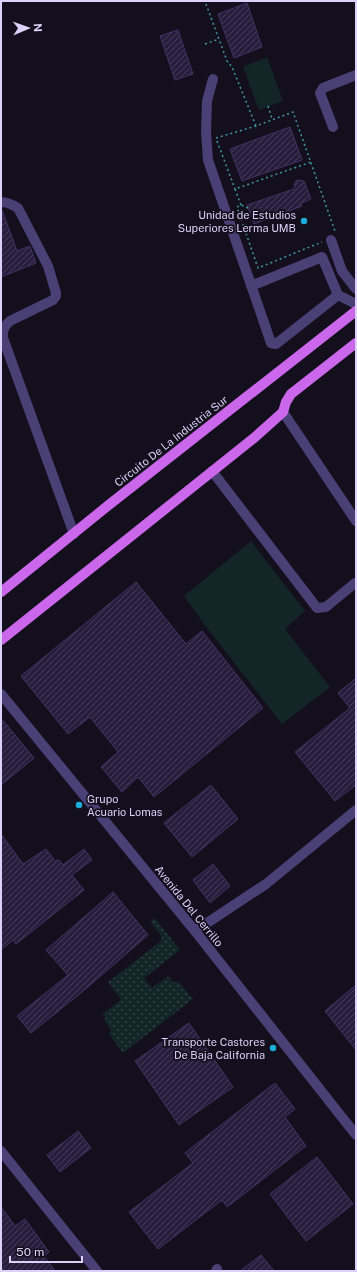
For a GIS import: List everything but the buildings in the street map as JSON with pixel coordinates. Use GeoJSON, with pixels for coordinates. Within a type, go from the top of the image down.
{"type":"FeatureCollection","features":[{"type":"Feature","properties":{"kind":"main road","name":"Circuito De La Industria Sur"},"geometry":{"type":"LineString","coordinates":[[1,592],[356,311]]}},
{"type":"Feature","properties":{"kind":"main road"},"geometry":{"type":"LineString","coordinates":[[1,640],[254,438],[283,412],[286,402],[291,394],[356,343]]}},
{"type":"Feature","properties":{"kind":"street"},"geometry":{"type":"LineString","coordinates":[[333,127],[320,94],[321,90],[356,75]]}},
{"type":"Feature","properties":{"kind":"street"},"geometry":{"type":"LineString","coordinates":[[213,79],[207,101],[211,137],[208,160],[271,343],[276,344],[338,295]]}},
{"type":"Feature","properties":{"kind":"street"},"geometry":{"type":"LineString","coordinates":[[1,202],[14,205],[18,208],[48,266],[56,293],[54,300],[10,321],[2,332],[74,534]]}},
{"type":"Feature","properties":{"kind":"street"},"geometry":{"type":"LineString","coordinates":[[331,239],[342,271],[356,289]]}},
{"type":"Feature","properties":{"kind":"street"},"geometry":{"type":"LineString","coordinates":[[251,286],[321,257],[323,258],[338,295],[356,304]]}},
{"type":"Feature","properties":{"kind":"street"},"geometry":{"type":"LineString","coordinates":[[283,412],[356,521]]}},
{"type":"Feature","properties":{"kind":"street"},"geometry":{"type":"LineString","coordinates":[[212,472],[317,608],[326,608],[355,583]]}},
{"type":"Feature","properties":{"kind":"street","name":"Avenida Del Cerrillo"},"geometry":{"type":"LineString","coordinates":[[1,694],[195,931],[356,1135]]}},
{"type":"Feature","properties":{"kind":"street"},"geometry":{"type":"LineString","coordinates":[[195,931],[266,884],[356,810]]}},
{"type":"Feature","properties":{"kind":"street"},"geometry":{"type":"LineString","coordinates":[[1,1151],[97,1271]]}},
{"type":"Feature","properties":{"kind":"path"},"geometry":{"type":"LineString","coordinates":[[206,4],[227,61],[232,67],[256,126]]}},
{"type":"Feature","properties":{"kind":"path"},"geometry":{"type":"LineString","coordinates":[[204,44],[219,39]]}},
{"type":"Feature","properties":{"kind":"path"},"geometry":{"type":"LineString","coordinates":[[268,106],[272,119]]}},
{"type":"Feature","properties":{"kind":"path"},"geometry":{"type":"LineString","coordinates":[[241,205],[237,207],[258,268],[331,239],[311,162],[293,112],[256,126],[211,137],[241,205],[248,208]]}},
{"type":"Feature","properties":{"kind":"path"},"geometry":{"type":"LineString","coordinates":[[235,190],[311,162]]}},
{"type":"Feature","properties":{"kind":"shaded area"},"geometry":{"type":"Polygon","coordinates":[[[267,57],[283,101],[259,110],[243,67],[267,57]]]}},
{"type":"Feature","properties":{"kind":"shaded area"},"geometry":{"type":"Polygon","coordinates":[[[251,541],[305,611],[285,629],[330,687],[282,724],[184,596],[251,541]]]}},
{"type":"Feature","properties":{"kind":"shaded area"},"geometry":{"type":"Polygon","coordinates":[[[155,918],[180,950],[144,978],[152,988],[168,976],[173,982],[179,982],[193,999],[123,1053],[109,1034],[111,1030],[104,1020],[106,1017],[102,1014],[121,1000],[108,982],[160,942],[162,937],[150,922],[155,918]]]}},
{"type":"Feature","properties":{"kind":"place","name":"Unidad de Estudios Superiores Lerma UMB"},"geometry":{"type":"Point","coordinates":[304,221]}},
{"type":"Feature","properties":{"kind":"place","name":"Grupo Acuario Lomas"},"geometry":{"type":"Point","coordinates":[79,805]}},
{"type":"Feature","properties":{"kind":"place","name":"Transporte Castores De Baja California"},"geometry":{"type":"Point","coordinates":[273,1048]}}]}
